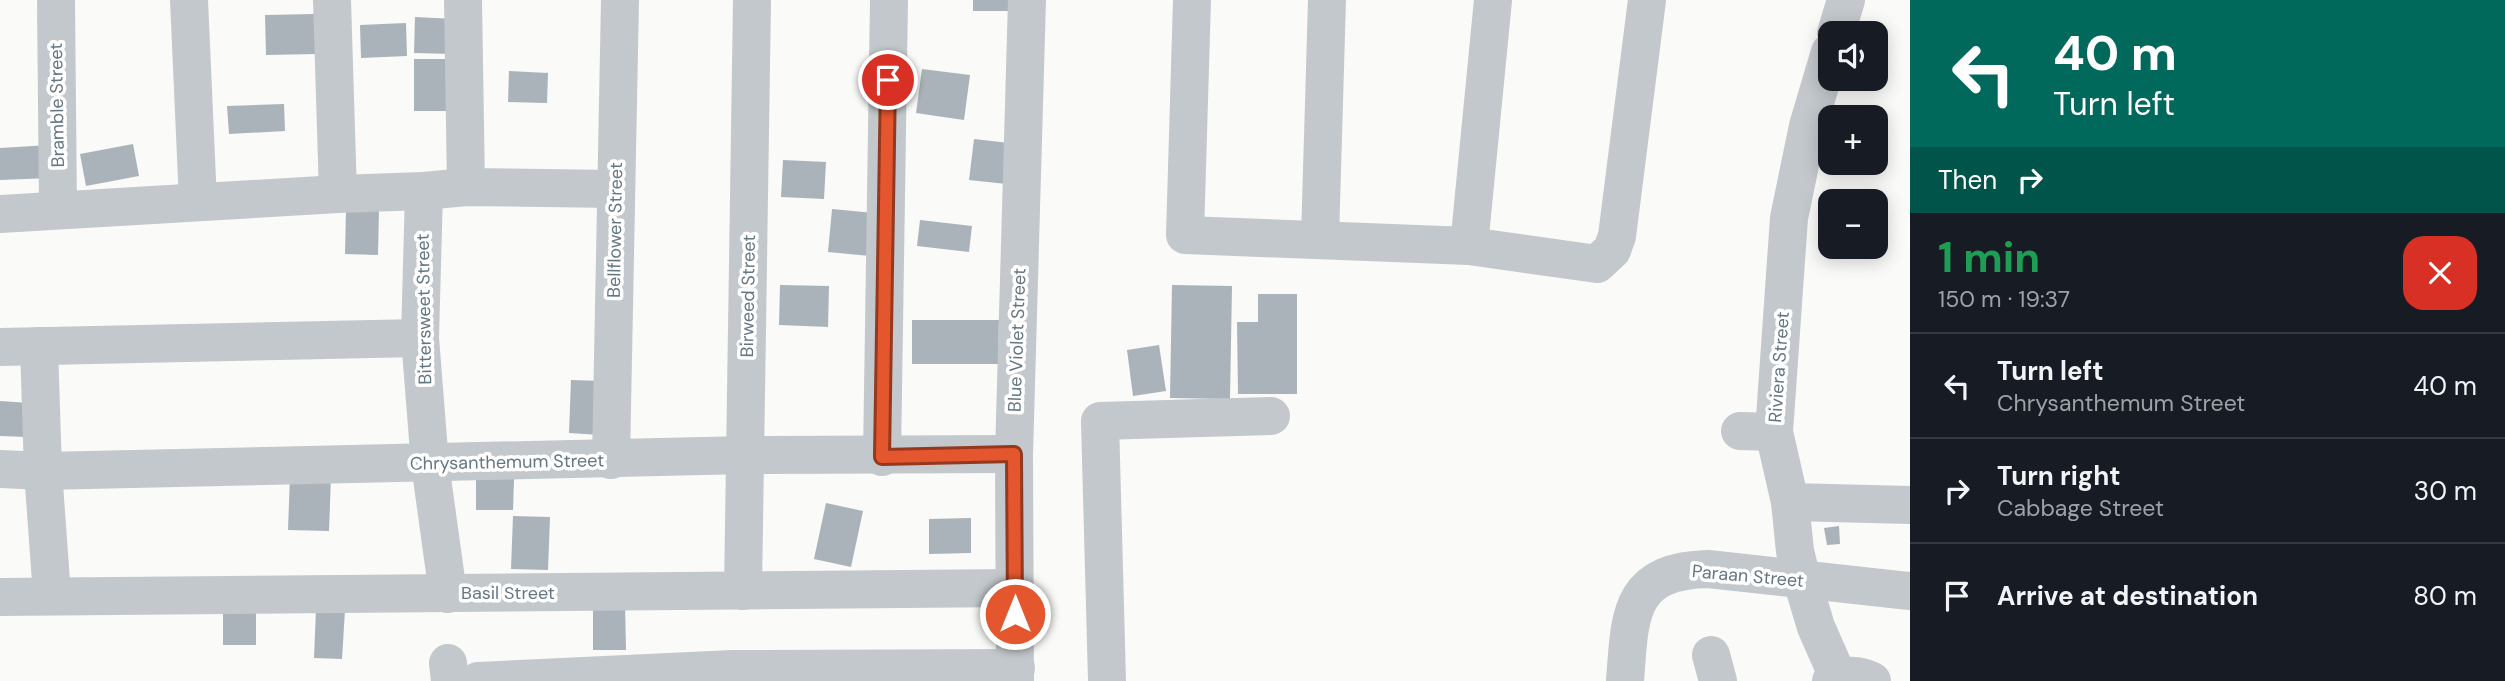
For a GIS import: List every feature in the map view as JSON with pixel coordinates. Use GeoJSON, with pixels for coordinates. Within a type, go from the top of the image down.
{"type":"FeatureCollection","features":[{"type":"Feature","properties":{"kind":"street","name":"Bramble Street"},"geometry":{"type":"LineString","coordinates":[[56,0],[58,209]]}},
{"type":"Feature","properties":{"kind":"street"},"geometry":{"type":"LineString","coordinates":[[189,0],[198,202]]}},
{"type":"Feature","properties":{"kind":"street"},"geometry":{"type":"LineString","coordinates":[[332,0],[338,194]]}},
{"type":"Feature","properties":{"kind":"street"},"geometry":{"type":"LineString","coordinates":[[463,0],[466,187]]}},
{"type":"Feature","properties":{"kind":"street","name":"Bellflower Street"},"geometry":{"type":"LineString","coordinates":[[611,460],[620,0]]}},
{"type":"Feature","properties":{"kind":"street","name":"Birweed Street"},"geometry":{"type":"LineString","coordinates":[[743,592],[752,0]]}},
{"type":"Feature","properties":{"kind":"street"},"geometry":{"type":"LineString","coordinates":[[882,457],[889,0]]}},
{"type":"Feature","properties":{"kind":"street","name":"Blue Violet Street"},"geometry":{"type":"LineString","coordinates":[[1016,675],[1014,454],[1027,0]]}},
{"type":"Feature","properties":{"kind":"street"},"geometry":{"type":"LineString","coordinates":[[1192,0],[1185,235],[1469,246],[1597,264],[1612,250],[1617,236],[1647,0]]}},
{"type":"Feature","properties":{"kind":"street"},"geometry":{"type":"LineString","coordinates":[[1320,239],[1327,0]]}},
{"type":"Feature","properties":{"kind":"street"},"geometry":{"type":"LineString","coordinates":[[1469,246],[1493,0]]}},
{"type":"Feature","properties":{"kind":"street"},"geometry":{"type":"LineString","coordinates":[[1840,21],[1846,0]]}},
{"type":"Feature","properties":{"kind":"street","name":"Riviera Street"},"geometry":{"type":"LineString","coordinates":[[1818,91],[1808,126],[1789,218],[1757,432],[1790,502],[1795,551],[1816,627],[1847,680]]}},
{"type":"Feature","properties":{"kind":"street"},"geometry":{"type":"LineString","coordinates":[[0,214],[466,187],[616,189]]}},
{"type":"Feature","properties":{"kind":"street","name":"Bittersweet Street"},"geometry":{"type":"LineString","coordinates":[[424,191],[421,338],[430,464],[448,594]]}},
{"type":"Feature","properties":{"kind":"street"},"geometry":{"type":"LineString","coordinates":[[0,347],[421,338]]}},
{"type":"Feature","properties":{"kind":"street"},"geometry":{"type":"LineString","coordinates":[[39,346],[43,471],[52,595]]}},
{"type":"Feature","properties":{"kind":"street"},"geometry":{"type":"LineString","coordinates":[[1107,681],[1100,421],[1271,416]]}},
{"type":"Feature","properties":{"kind":"street","name":"Chrysanthemum Street"},"geometry":{"type":"LineString","coordinates":[[0,469],[43,471],[430,464],[746,455],[882,457],[1014,454]]}},
{"type":"Feature","properties":{"kind":"street"},"geometry":{"type":"LineString","coordinates":[[1790,502],[1910,505]]}},
{"type":"Feature","properties":{"kind":"street","name":"Paraan Street"},"geometry":{"type":"LineString","coordinates":[[1625,681],[1629,633],[1637,602],[1646,587],[1660,578],[1684,570],[1708,569],[1910,591]]}},
{"type":"Feature","properties":{"kind":"street","name":"Basil Street"},"geometry":{"type":"LineString","coordinates":[[0,597],[1015,588]]}},
{"type":"Feature","properties":{"kind":"street"},"geometry":{"type":"LineString","coordinates":[[458,675],[1016,675]]}},
{"type":"Feature","properties":{"kind":"building"},"geometry":{"type":"Polygon","coordinates":[[[973,0],[1014,0],[1014,11],[973,11],[973,0]]]}},
{"type":"Feature","properties":{"kind":"building"},"geometry":{"type":"Polygon","coordinates":[[[315,14],[316,54],[266,55],[265,15],[315,14]]]}},
{"type":"Feature","properties":{"kind":"building"},"geometry":{"type":"Polygon","coordinates":[[[415,17],[455,19],[454,54],[414,53],[415,17]]]}},
{"type":"Feature","properties":{"kind":"building"},"geometry":{"type":"Polygon","coordinates":[[[406,23],[407,56],[361,58],[360,25],[406,23]]]}},
{"type":"Feature","properties":{"kind":"building"},"geometry":{"type":"Polygon","coordinates":[[[414,59],[452,59],[452,111],[414,111],[414,59]]]}},
{"type":"Feature","properties":{"kind":"building"},"geometry":{"type":"Polygon","coordinates":[[[922,69],[970,75],[964,120],[916,113],[922,69]]]}},
{"type":"Feature","properties":{"kind":"building"},"geometry":{"type":"Polygon","coordinates":[[[509,71],[548,73],[547,103],[508,102],[509,71]]]}},
{"type":"Feature","properties":{"kind":"building"},"geometry":{"type":"Polygon","coordinates":[[[284,104],[285,131],[229,134],[227,106],[284,104]]]}},
{"type":"Feature","properties":{"kind":"building"},"geometry":{"type":"Polygon","coordinates":[[[974,139],[1028,145],[1024,186],[969,180],[974,139]]]}},
{"type":"Feature","properties":{"kind":"building"},"geometry":{"type":"Polygon","coordinates":[[[133,144],[139,176],[86,186],[80,154],[133,144]]]}},
{"type":"Feature","properties":{"kind":"building"},"geometry":{"type":"Polygon","coordinates":[[[49,145],[50,178],[0,180],[0,148],[49,145]]]}},
{"type":"Feature","properties":{"kind":"building"},"geometry":{"type":"Polygon","coordinates":[[[783,160],[826,162],[824,199],[781,197],[783,160]]]}},
{"type":"Feature","properties":{"kind":"building"},"geometry":{"type":"Polygon","coordinates":[[[832,209],[874,213],[870,256],[828,252],[832,209]]]}},
{"type":"Feature","properties":{"kind":"building"},"geometry":{"type":"Polygon","coordinates":[[[346,210],[379,210],[378,255],[345,254],[346,210]]]}},
{"type":"Feature","properties":{"kind":"building"},"geometry":{"type":"Polygon","coordinates":[[[920,220],[972,226],[969,252],[917,246],[920,220]]]}},
{"type":"Feature","properties":{"kind":"building"},"geometry":{"type":"Polygon","coordinates":[[[780,285],[829,286],[828,327],[779,325],[780,285]]]}},
{"type":"Feature","properties":{"kind":"building"},"geometry":{"type":"Polygon","coordinates":[[[1172,285],[1232,286],[1230,399],[1170,398],[1172,285]]]}},
{"type":"Feature","properties":{"kind":"building"},"geometry":{"type":"Polygon","coordinates":[[[1258,294],[1297,294],[1297,394],[1238,394],[1237,322],[1258,322],[1258,294]]]}},
{"type":"Feature","properties":{"kind":"building"},"geometry":{"type":"Polygon","coordinates":[[[912,320],[999,320],[998,364],[912,364],[912,320]]]}},
{"type":"Feature","properties":{"kind":"building"},"geometry":{"type":"Polygon","coordinates":[[[1159,345],[1166,391],[1133,396],[1127,350],[1159,345]]]}},
{"type":"Feature","properties":{"kind":"building"},"geometry":{"type":"Polygon","coordinates":[[[571,380],[603,381],[600,435],[569,433],[571,380]]]}},
{"type":"Feature","properties":{"kind":"building"},"geometry":{"type":"Polygon","coordinates":[[[0,401],[29,403],[28,437],[0,436],[0,401]]]}},
{"type":"Feature","properties":{"kind":"building"},"geometry":{"type":"Polygon","coordinates":[[[290,475],[331,476],[329,531],[288,530],[290,475]]]}},
{"type":"Feature","properties":{"kind":"building"},"geometry":{"type":"Polygon","coordinates":[[[476,478],[514,478],[513,510],[476,510],[476,478]]]}},
{"type":"Feature","properties":{"kind":"building"},"geometry":{"type":"Polygon","coordinates":[[[826,503],[863,511],[851,567],[814,559],[826,503]]]}},
{"type":"Feature","properties":{"kind":"building"},"geometry":{"type":"Polygon","coordinates":[[[513,516],[550,517],[548,570],[511,569],[513,516]]]}},
{"type":"Feature","properties":{"kind":"building"},"geometry":{"type":"Polygon","coordinates":[[[971,518],[971,553],[929,554],[929,519],[971,518]]]}},
{"type":"Feature","properties":{"kind":"building"},"geometry":{"type":"Polygon","coordinates":[[[1839,526],[1840,544],[1827,545],[1824,528],[1839,526]]]}},
{"type":"Feature","properties":{"kind":"building"},"geometry":{"type":"Polygon","coordinates":[[[625,603],[626,650],[593,650],[593,604],[625,603]]]}},
{"type":"Feature","properties":{"kind":"building"},"geometry":{"type":"Polygon","coordinates":[[[316,609],[345,610],[342,659],[314,658],[316,609]]]}},
{"type":"Feature","properties":{"kind":"building"},"geometry":{"type":"Polygon","coordinates":[[[256,610],[256,645],[223,645],[223,611],[256,610]]]}},
{"type":"Feature","properties":{"kind":"route"},"geometry":{"type":"LineString","coordinates":[[888,80],[882,457],[1014,454],[1015,614]]}}]}
